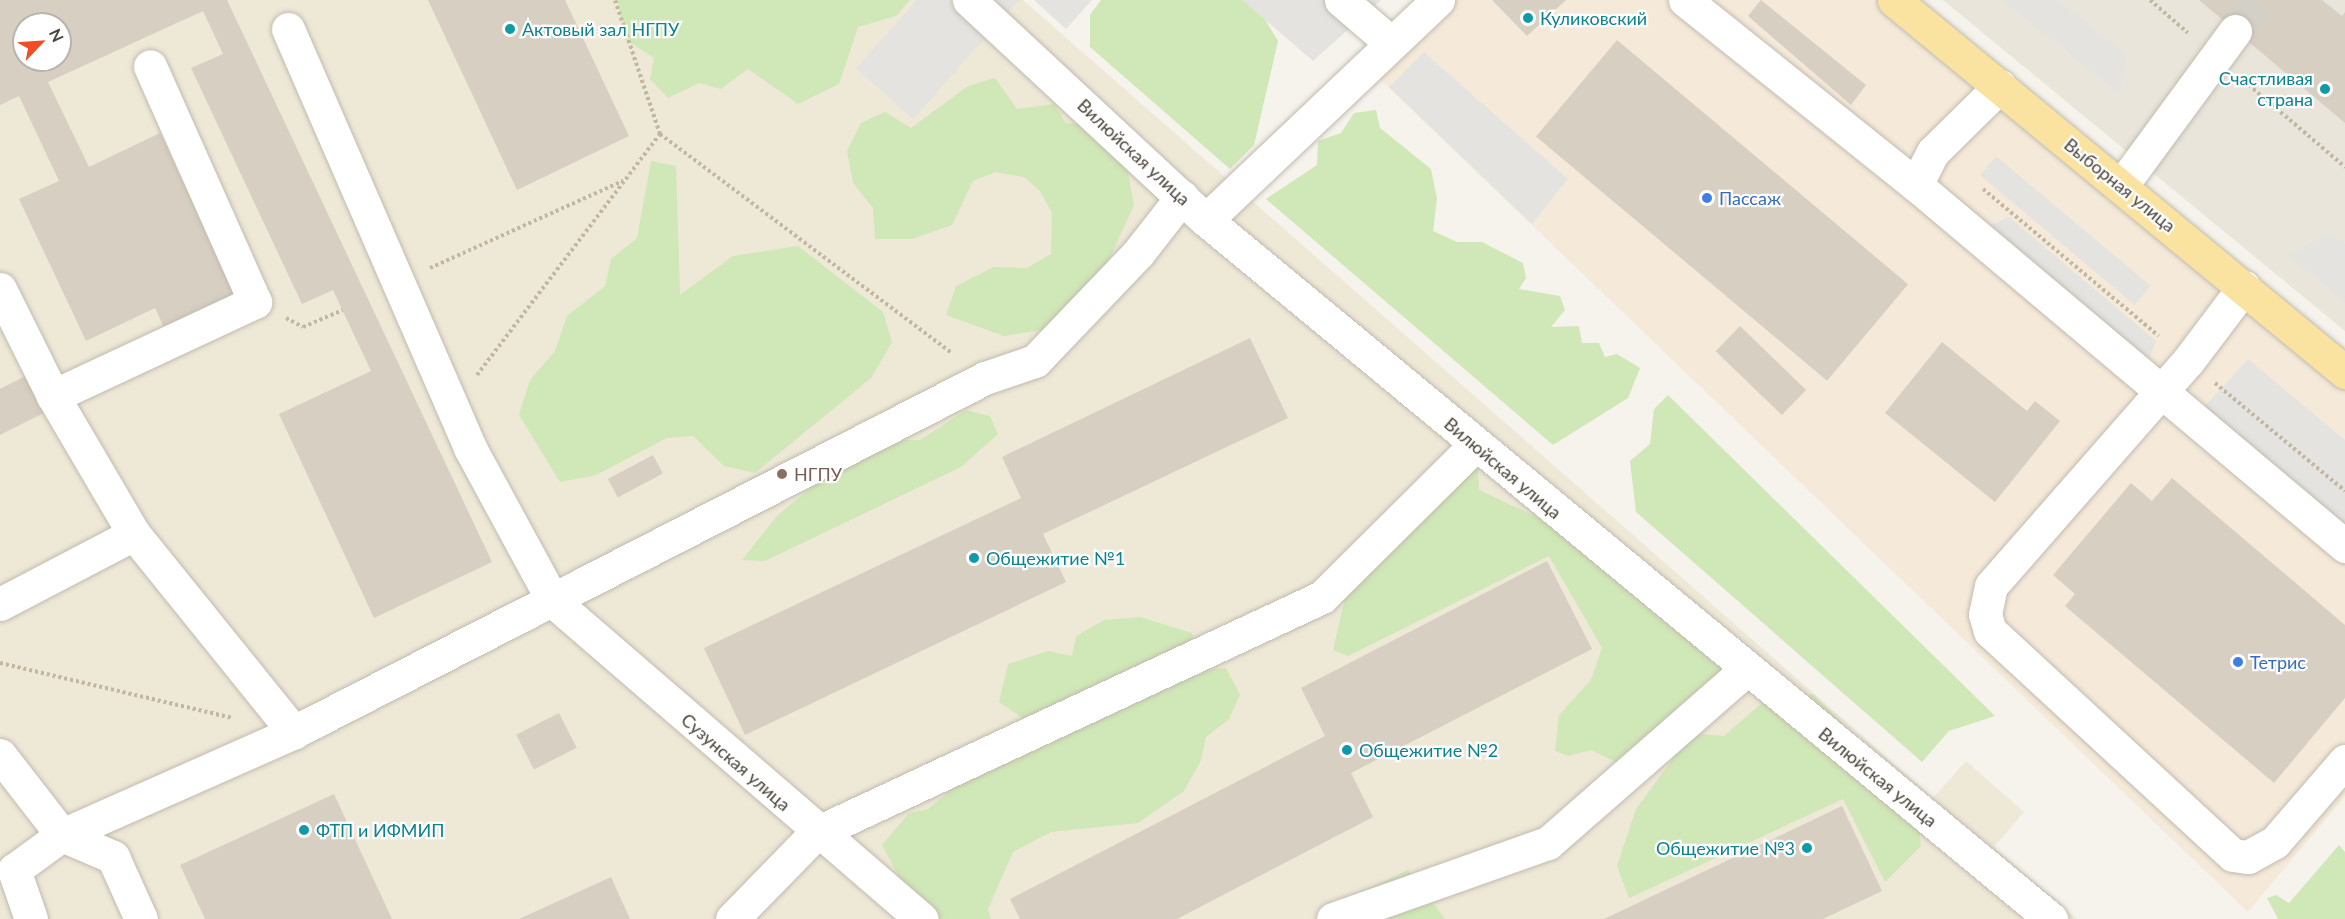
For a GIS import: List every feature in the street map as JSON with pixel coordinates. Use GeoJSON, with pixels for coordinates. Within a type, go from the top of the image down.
{"type":"FeatureCollection","features":[{"type":"Feature","properties":{"kind":"main road","name":"Выборная улица"},"geometry":{"type":"LineString","coordinates":[[1894,0],[2122,185],[2345,372]]}},
{"type":"Feature","properties":{"kind":"street","name":"Вилюйская улица"},"geometry":{"type":"LineString","coordinates":[[969,0],[1206,220],[1475,445],[2051,919]]}},
{"type":"Feature","properties":{"kind":"street"},"geometry":{"type":"LineString","coordinates":[[1341,0],[1391,43]]}},
{"type":"Feature","properties":{"kind":"street"},"geometry":{"type":"LineString","coordinates":[[1206,220],[1438,0]]}},
{"type":"Feature","properties":{"kind":"street"},"geometry":{"type":"LineString","coordinates":[[1685,0],[1916,185],[2158,391],[2345,546]]}},
{"type":"Feature","properties":{"kind":"street"},"geometry":{"type":"LineString","coordinates":[[288,29],[455,404],[470,448],[553,601]]}},
{"type":"Feature","properties":{"kind":"street"},"geometry":{"type":"LineString","coordinates":[[2122,185],[2235,31]]}},
{"type":"Feature","properties":{"kind":"street"},"geometry":{"type":"LineString","coordinates":[[53,396],[255,302],[150,66]]}},
{"type":"Feature","properties":{"kind":"street"},"geometry":{"type":"LineString","coordinates":[[1916,185],[1933,152],[2000,87]]}},
{"type":"Feature","properties":{"kind":"street"},"geometry":{"type":"LineString","coordinates":[[31,919],[14,870],[62,835],[294,732],[985,378],[1035,361],[1139,252],[1182,197]]}},
{"type":"Feature","properties":{"kind":"street"},"geometry":{"type":"LineString","coordinates":[[2244,288],[2188,361],[2158,391],[1991,586],[1985,614],[1990,631],[2233,855],[2248,857],[2275,842],[2345,761]]}},
{"type":"Feature","properties":{"kind":"street"},"geometry":{"type":"LineString","coordinates":[[0,289],[53,396],[134,534],[294,732]]}},
{"type":"Feature","properties":{"kind":"street"},"geometry":{"type":"LineString","coordinates":[[732,919],[816,833],[1322,597],[1475,445]]}},
{"type":"Feature","properties":{"kind":"street"},"geometry":{"type":"LineString","coordinates":[[0,604],[134,534]]}},
{"type":"Feature","properties":{"kind":"street","name":"Сузунская улица"},"geometry":{"type":"LineString","coordinates":[[553,601],[816,833],[922,919]]}},
{"type":"Feature","properties":{"kind":"street"},"geometry":{"type":"LineString","coordinates":[[1333,919],[1548,843],[1747,669]]}},
{"type":"Feature","properties":{"kind":"street"},"geometry":{"type":"LineString","coordinates":[[0,755],[62,835],[113,857],[141,919]]}},
{"type":"Feature","properties":{"kind":"path"},"geometry":{"type":"LineString","coordinates":[[615,0],[660,134],[985,378]]}},
{"type":"Feature","properties":{"kind":"path"},"geometry":{"type":"LineString","coordinates":[[2150,0],[2345,166]]}},
{"type":"Feature","properties":{"kind":"path"},"geometry":{"type":"LineString","coordinates":[[455,404],[660,134]]}},
{"type":"Feature","properties":{"kind":"path"},"geometry":{"type":"LineString","coordinates":[[399,282],[624,181]]}},
{"type":"Feature","properties":{"kind":"path"},"geometry":{"type":"LineString","coordinates":[[255,302],[303,327],[343,310]]}},
{"type":"Feature","properties":{"kind":"path"},"geometry":{"type":"LineString","coordinates":[[0,663],[237,719]]}},
{"type":"Feature","properties":{"kind":"shaded area","name":"НГПУ"},"geometry":{"type":"Polygon","coordinates":[[[0,0],[1023,0],[1933,798],[1966,761],[2024,812],[1994,847],[2077,919],[0,919],[0,0]]]}},
{"type":"Feature","properties":{"kind":"shaded area"},"geometry":{"type":"Polygon","coordinates":[[[917,0],[948,0],[956,8],[963,0],[1019,0],[913,119],[856,68],[917,0]]]}},
{"type":"Feature","properties":{"kind":"shaded area"},"geometry":{"type":"Polygon","coordinates":[[[1034,0],[1092,0],[1066,29],[1034,0]]]}},
{"type":"Feature","properties":{"kind":"shaded area"},"geometry":{"type":"Polygon","coordinates":[[[1242,0],[1381,0],[1313,61],[1242,0]]]}},
{"type":"Feature","properties":{"kind":"shaded area"},"geometry":{"type":"Polygon","coordinates":[[[1438,0],[1898,0],[2345,372],[2345,796],[2248,912],[1366,66],[1438,0]]]}},
{"type":"Feature","properties":{"kind":"shaded area"},"geometry":{"type":"Polygon","coordinates":[[[1943,0],[2345,0],[2345,331],[1943,0]]]}},
{"type":"Feature","properties":{"kind":"shaded area"},"geometry":{"type":"Polygon","coordinates":[[[2002,0],[2057,0],[2127,54],[2119,93],[2002,0]]]}},
{"type":"Feature","properties":{"kind":"shaded area"},"geometry":{"type":"Polygon","coordinates":[[[1424,52],[1568,179],[1532,224],[1389,87],[1424,52]]]}},
{"type":"Feature","properties":{"kind":"shaded area"},"geometry":{"type":"Polygon","coordinates":[[[1996,156],[2151,286],[2135,305],[1980,175],[1996,156]]]}},
{"type":"Feature","properties":{"kind":"shaded area"},"geometry":{"type":"Polygon","coordinates":[[[2009,217],[2156,341],[2148,363],[1984,228],[2009,217]]]}},
{"type":"Feature","properties":{"kind":"shaded area"},"geometry":{"type":"Polygon","coordinates":[[[2331,232],[2345,244],[2345,302],[2289,256],[2331,232]]]}},
{"type":"Feature","properties":{"kind":"shaded area"},"geometry":{"type":"Polygon","coordinates":[[[2248,359],[2345,440],[2345,524],[2204,407],[2248,359]]]}},
{"type":"Feature","properties":{"kind":"green space"},"geometry":{"type":"Polygon","coordinates":[[[617,0],[910,0],[896,16],[858,27],[839,84],[798,104],[748,69],[721,89],[699,83],[668,98],[650,79],[654,58],[625,39],[617,0]]]}},
{"type":"Feature","properties":{"kind":"green space"},"geometry":{"type":"Polygon","coordinates":[[[1101,0],[1253,0],[1278,41],[1254,145],[1230,169],[1090,47],[1090,15],[1101,0]]]}},
{"type":"Feature","properties":{"kind":"green space"},"geometry":{"type":"Polygon","coordinates":[[[995,78],[1017,109],[1054,104],[1066,123],[1096,125],[1126,163],[1134,205],[1104,271],[1042,330],[1004,336],[946,315],[956,286],[994,267],[1027,268],[1051,254],[1052,213],[1040,191],[1024,177],[995,172],[973,181],[952,225],[912,239],[875,239],[873,208],[853,183],[847,151],[861,123],[885,112],[911,128],[968,86],[995,78]]]}},
{"type":"Feature","properties":{"kind":"green space"},"geometry":{"type":"Polygon","coordinates":[[[1376,110],[1380,128],[1431,169],[1437,199],[1433,231],[1457,242],[1482,242],[1523,263],[1526,278],[1519,289],[1560,296],[1565,310],[1551,327],[1579,326],[1582,343],[1599,343],[1605,357],[1617,354],[1640,368],[1628,398],[1553,445],[1266,199],[1317,165],[1318,141],[1341,133],[1354,113],[1376,110]]]}},
{"type":"Feature","properties":{"kind":"green space"},"geometry":{"type":"Polygon","coordinates":[[[651,161],[676,166],[680,295],[733,256],[798,246],[883,312],[892,342],[871,378],[755,473],[724,466],[693,436],[667,438],[596,475],[560,482],[519,415],[530,380],[555,351],[567,316],[605,286],[611,259],[637,238],[651,161]]]}},
{"type":"Feature","properties":{"kind":"green space"},"geometry":{"type":"Polygon","coordinates":[[[1668,395],[1995,716],[1949,731],[1922,762],[1636,512],[1630,461],[1650,444],[1654,409],[1668,395]]]}},
{"type":"Feature","properties":{"kind":"green space"},"geometry":{"type":"Polygon","coordinates":[[[966,410],[990,416],[998,434],[961,467],[765,561],[742,560],[777,516],[821,479],[890,440],[920,440],[966,410]]]}},
{"type":"Feature","properties":{"kind":"green space"},"geometry":{"type":"Polygon","coordinates":[[[1456,452],[1478,470],[1479,490],[1560,528],[1734,669],[1640,774],[1591,750],[1568,756],[1555,751],[1559,715],[1591,680],[1602,648],[1549,556],[1348,656],[1333,650],[1345,598],[1368,537],[1456,452]]]}},
{"type":"Feature","properties":{"kind":"green space"},"geometry":{"type":"Polygon","coordinates":[[[1140,617],[1192,633],[1201,670],[1226,668],[1240,695],[1229,719],[1206,737],[1201,760],[1184,791],[1138,823],[1051,832],[1013,852],[988,909],[991,919],[921,919],[882,845],[909,813],[928,809],[1031,724],[999,702],[1008,664],[1048,651],[1072,656],[1076,636],[1104,620],[1140,617]]]}},
{"type":"Feature","properties":{"kind":"green space"},"geometry":{"type":"Polygon","coordinates":[[[1813,694],[1916,796],[1921,846],[1885,882],[1843,799],[1629,898],[1617,866],[1636,809],[1682,746],[1701,734],[1724,736],[1762,703],[1813,694]]]}},
{"type":"Feature","properties":{"kind":"green space"},"geometry":{"type":"Polygon","coordinates":[[[2339,845],[2345,852],[2345,919],[2278,919],[2267,898],[2276,895],[2289,903],[2339,845]]]}},
{"type":"Feature","properties":{"kind":"green space"},"geometry":{"type":"Polygon","coordinates":[[[1408,870],[1445,919],[1323,919],[1353,896],[1408,870]]]}},
{"type":"Feature","properties":{"kind":"building"},"geometry":{"type":"Polygon","coordinates":[[[0,0],[227,0],[492,562],[374,618],[279,414],[371,371],[333,290],[302,304],[191,68],[223,54],[203,11],[72,71],[72,12],[12,12],[12,72],[70,72],[48,82],[89,167],[160,133],[239,300],[167,334],[155,308],[86,341],[19,199],[59,181],[19,96],[0,105],[0,0]]]}},
{"type":"Feature","properties":{"kind":"building"},"geometry":{"type":"Polygon","coordinates":[[[428,0],[565,0],[629,136],[517,190],[428,0]]]}},
{"type":"Feature","properties":{"kind":"building","name":"Куликовский"},"geometry":{"type":"Polygon","coordinates":[[[1492,0],[1566,0],[1527,36],[1492,0]]]}},
{"type":"Feature","properties":{"kind":"building"},"geometry":{"type":"Polygon","coordinates":[[[1761,0],[1866,85],[1851,105],[1748,16],[1761,0]]]}},
{"type":"Feature","properties":{"kind":"building","name":"Счастливая страна"},"geometry":{"type":"Polygon","coordinates":[[[2199,0],[2322,0],[2342,16],[2345,12],[2345,123],[2199,0]]]}},
{"type":"Feature","properties":{"kind":"building","name":"Пассаж"},"geometry":{"type":"Polygon","coordinates":[[[1617,40],[1908,284],[1827,381],[1536,137],[1617,40]]]}},
{"type":"Feature","properties":{"kind":"building"},"geometry":{"type":"Polygon","coordinates":[[[1740,326],[1806,390],[1782,415],[1716,351],[1740,326]]]}},
{"type":"Feature","properties":{"kind":"building","name":"Общежитие №1"},"geometry":{"type":"Polygon","coordinates":[[[1250,338],[1288,418],[1043,534],[1066,582],[745,735],[704,648],[1021,498],[1002,457],[1250,338]]]}},
{"type":"Feature","properties":{"kind":"building"},"geometry":{"type":"Polygon","coordinates":[[[1942,342],[2027,411],[2035,401],[2060,421],[1995,502],[1885,413],[1942,342]]]}},
{"type":"Feature","properties":{"kind":"building"},"geometry":{"type":"Polygon","coordinates":[[[29,374],[48,411],[0,435],[0,389],[29,374]]]}},
{"type":"Feature","properties":{"kind":"building"},"geometry":{"type":"Polygon","coordinates":[[[653,455],[663,474],[618,497],[608,479],[653,455]]]}},
{"type":"Feature","properties":{"kind":"building","name":"Тетрис"},"geometry":{"type":"Polygon","coordinates":[[[2172,478],[2345,625],[2345,698],[2274,783],[2065,606],[2075,594],[2053,575],[2131,483],[2152,501],[2172,478]]]}},
{"type":"Feature","properties":{"kind":"building","name":"Общежитие №2"},"geometry":{"type":"Polygon","coordinates":[[[1547,561],[1592,649],[1351,773],[1373,817],[1177,919],[1020,919],[1010,899],[1325,736],[1301,688],[1547,561]]]}},
{"type":"Feature","properties":{"kind":"building"},"geometry":{"type":"Polygon","coordinates":[[[559,713],[577,748],[534,770],[516,735],[559,713]]]}},
{"type":"Feature","properties":{"kind":"building","name":"ФТП и ИФМИП"},"geometry":{"type":"Polygon","coordinates":[[[334,794],[392,919],[205,919],[180,865],[334,794]]]}},
{"type":"Feature","properties":{"kind":"building","name":"Общежитие №3"},"geometry":{"type":"Polygon","coordinates":[[[1842,806],[1882,891],[1823,919],[1604,919],[1842,806]]]}},
{"type":"Feature","properties":{"kind":"building"},"geometry":{"type":"Polygon","coordinates":[[[611,877],[630,919],[519,919],[611,877]]]}},
{"type":"Feature","properties":{"kind":"tunnel"},"geometry":{"type":"LineString","coordinates":[[2235,31],[2257,0]]}},
{"type":"Feature","properties":{"kind":"place","name":"Куликовский"},"geometry":{"type":"Point","coordinates":[1528,18]}},
{"type":"Feature","properties":{"kind":"place","name":"Актовый зал НГПУ"},"geometry":{"type":"Point","coordinates":[510,29]}},
{"type":"Feature","properties":{"kind":"place","name":"Счастливая страна"},"geometry":{"type":"Point","coordinates":[2325,89]}},
{"type":"Feature","properties":{"kind":"place","name":"Пассаж"},"geometry":{"type":"Point","coordinates":[1707,198]}},
{"type":"Feature","properties":{"kind":"place","name":"НГПУ"},"geometry":{"type":"Point","coordinates":[782,474]}},
{"type":"Feature","properties":{"kind":"place","name":"Общежитие №1"},"geometry":{"type":"Point","coordinates":[974,558]}},
{"type":"Feature","properties":{"kind":"place","name":"Тетрис"},"geometry":{"type":"Point","coordinates":[2238,662]}},
{"type":"Feature","properties":{"kind":"place","name":"Общежитие №2"},"geometry":{"type":"Point","coordinates":[1347,750]}},
{"type":"Feature","properties":{"kind":"place","name":"ФТП и ИФМИП"},"geometry":{"type":"Point","coordinates":[304,830]}},
{"type":"Feature","properties":{"kind":"place","name":"Общежитие №3"},"geometry":{"type":"Point","coordinates":[1807,848]}}]}
